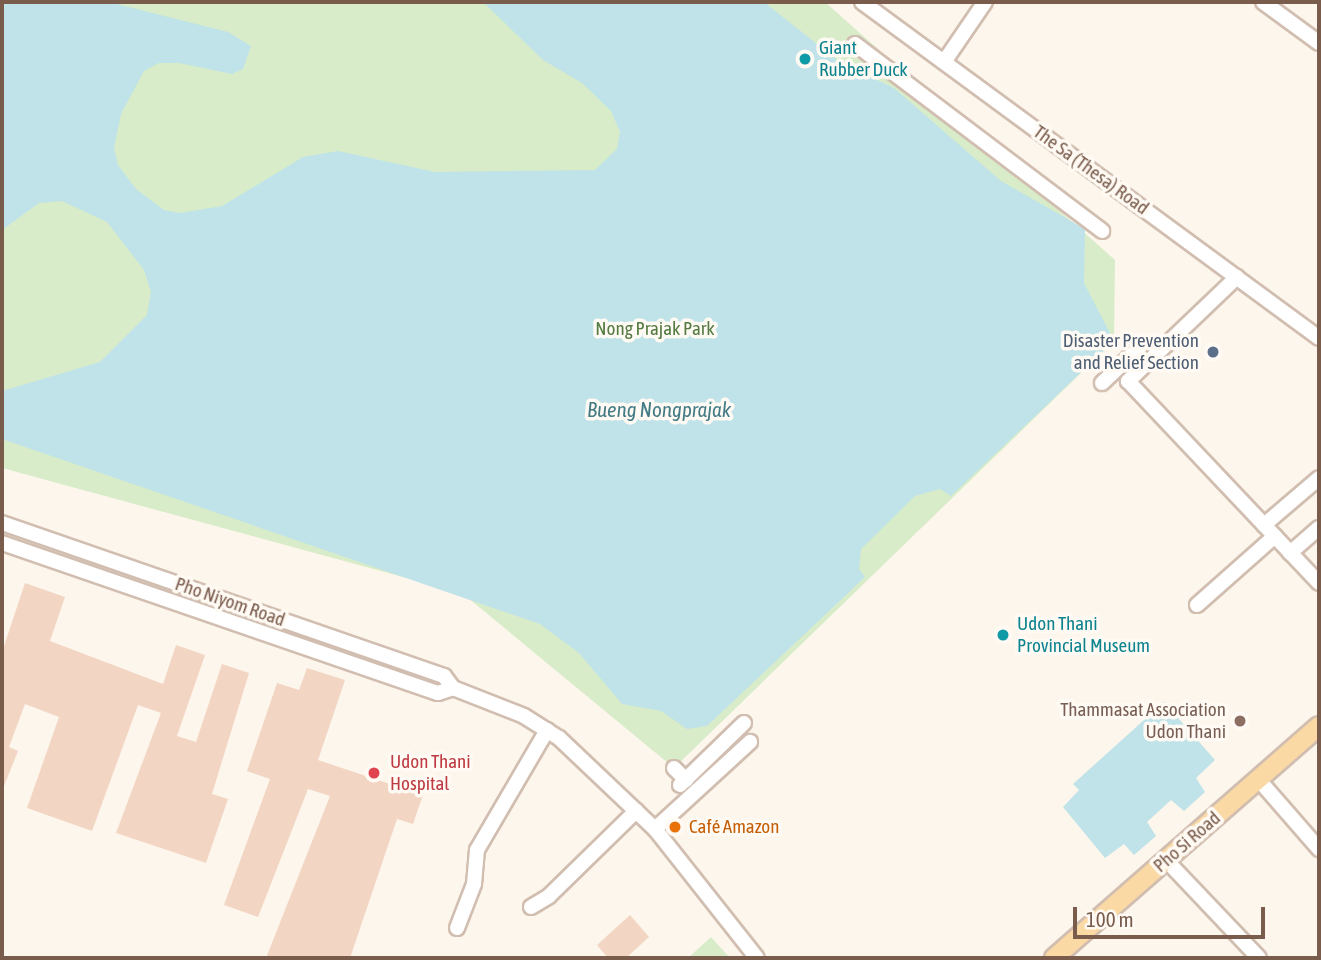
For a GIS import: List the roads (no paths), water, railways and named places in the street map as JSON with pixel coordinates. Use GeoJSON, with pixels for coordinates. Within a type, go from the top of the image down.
{"type":"FeatureCollection","features":[{"type":"Feature","properties":{"kind":"main road","name":"Pho Si Road"},"geometry":{"type":"LineString","coordinates":[[1054,958],[1319,726]]}},
{"type":"Feature","properties":{"kind":"street","name":"The Sa (Thesa) Road"},"geometry":{"type":"LineString","coordinates":[[862,2],[1319,338]]}},
{"type":"Feature","properties":{"kind":"street"},"geometry":{"type":"LineString","coordinates":[[944,62],[985,2]]}},
{"type":"Feature","properties":{"kind":"street"},"geometry":{"type":"LineString","coordinates":[[1263,2],[1319,43]]}},
{"type":"Feature","properties":{"kind":"street"},"geometry":{"type":"LineString","coordinates":[[855,44],[1102,231]]}},
{"type":"Feature","properties":{"kind":"street"},"geometry":{"type":"LineString","coordinates":[[1237,277],[1128,381],[1290,553],[1318,579]]}},
{"type":"Feature","properties":{"kind":"street"},"geometry":{"type":"LineString","coordinates":[[1102,383],[1140,347]]}},
{"type":"Feature","properties":{"kind":"street"},"geometry":{"type":"LineString","coordinates":[[1264,525],[1319,478]]}},
{"type":"Feature","properties":{"kind":"street","name":"Pho Niyom Road"},"geometry":{"type":"LineString","coordinates":[[2,523],[444,676],[453,688],[547,730],[656,830],[757,958]]}},
{"type":"Feature","properties":{"kind":"street"},"geometry":{"type":"LineString","coordinates":[[1290,553],[1319,528]]}},
{"type":"Feature","properties":{"kind":"street"},"geometry":{"type":"LineString","coordinates":[[1197,605],[1275,536]]}},
{"type":"Feature","properties":{"kind":"street","name":"Pho Niyom Road"},"geometry":{"type":"LineString","coordinates":[[2,543],[438,693],[453,688]]}},
{"type":"Feature","properties":{"kind":"street"},"geometry":{"type":"LineString","coordinates":[[674,768],[683,782],[744,723]]}},
{"type":"Feature","properties":{"kind":"street"},"geometry":{"type":"LineString","coordinates":[[457,928],[474,884],[477,850],[547,730]]}},
{"type":"Feature","properties":{"kind":"street"},"geometry":{"type":"LineString","coordinates":[[656,830],[750,742]]}},
{"type":"Feature","properties":{"kind":"street"},"geometry":{"type":"LineString","coordinates":[[1258,779],[1319,849]]}},
{"type":"Feature","properties":{"kind":"street"},"geometry":{"type":"LineString","coordinates":[[531,907],[549,896],[636,811]]}},
{"type":"Feature","properties":{"kind":"street"},"geometry":{"type":"LineString","coordinates":[[1166,860],[1259,958]]}},
{"type":"Feature","properties":{"kind":"water","name":"Bueng Nongprajak"},"geometry":{"type":"Polygon","coordinates":[[[2,2],[109,2],[228,32],[251,46],[243,69],[232,74],[179,63],[159,63],[144,71],[121,114],[114,148],[118,165],[136,189],[164,210],[180,213],[222,206],[303,157],[338,151],[435,172],[595,170],[617,149],[620,132],[611,111],[582,83],[543,60],[483,2],[764,2],[841,63],[894,88],[1001,181],[1085,229],[1084,283],[1114,341],[951,496],[940,489],[915,496],[861,549],[859,569],[865,577],[707,726],[687,729],[661,711],[622,704],[579,653],[540,624],[2,439],[2,391],[100,362],[147,315],[151,292],[144,270],[107,222],[62,201],[39,203],[2,230],[2,2]]]}},
{"type":"Feature","properties":{"kind":"water"},"geometry":{"type":"Polygon","coordinates":[[[1164,702],[1215,760],[1196,778],[1205,792],[1184,811],[1171,800],[1147,822],[1156,836],[1134,855],[1124,844],[1105,858],[1063,807],[1079,790],[1073,784],[1164,702]]]}},
{"type":"Feature","properties":{"kind":"place","name":"Giant Rubber Duck"},"geometry":{"type":"Point","coordinates":[805,59]}},
{"type":"Feature","properties":{"kind":"place","name":"Disaster Prevention and Relief Section"},"geometry":{"type":"Point","coordinates":[1213,352]}},
{"type":"Feature","properties":{"kind":"place","name":"Udon Thani Provincial Museum"},"geometry":{"type":"Point","coordinates":[1003,635]}},
{"type":"Feature","properties":{"kind":"place","name":"Thammasat Association Udon Thani"},"geometry":{"type":"Point","coordinates":[1240,721]}},
{"type":"Feature","properties":{"kind":"place","name":"Udon Thani Hospital"},"geometry":{"type":"Point","coordinates":[374,773]}},
{"type":"Feature","properties":{"kind":"place","name":"Café Amazon"},"geometry":{"type":"Point","coordinates":[675,827]}},
{"type":"Feature","properties":{"kind":"park label","name":"Nong Prajak Park"},"geometry":{"type":"Point","coordinates":[655,329]}}]}
